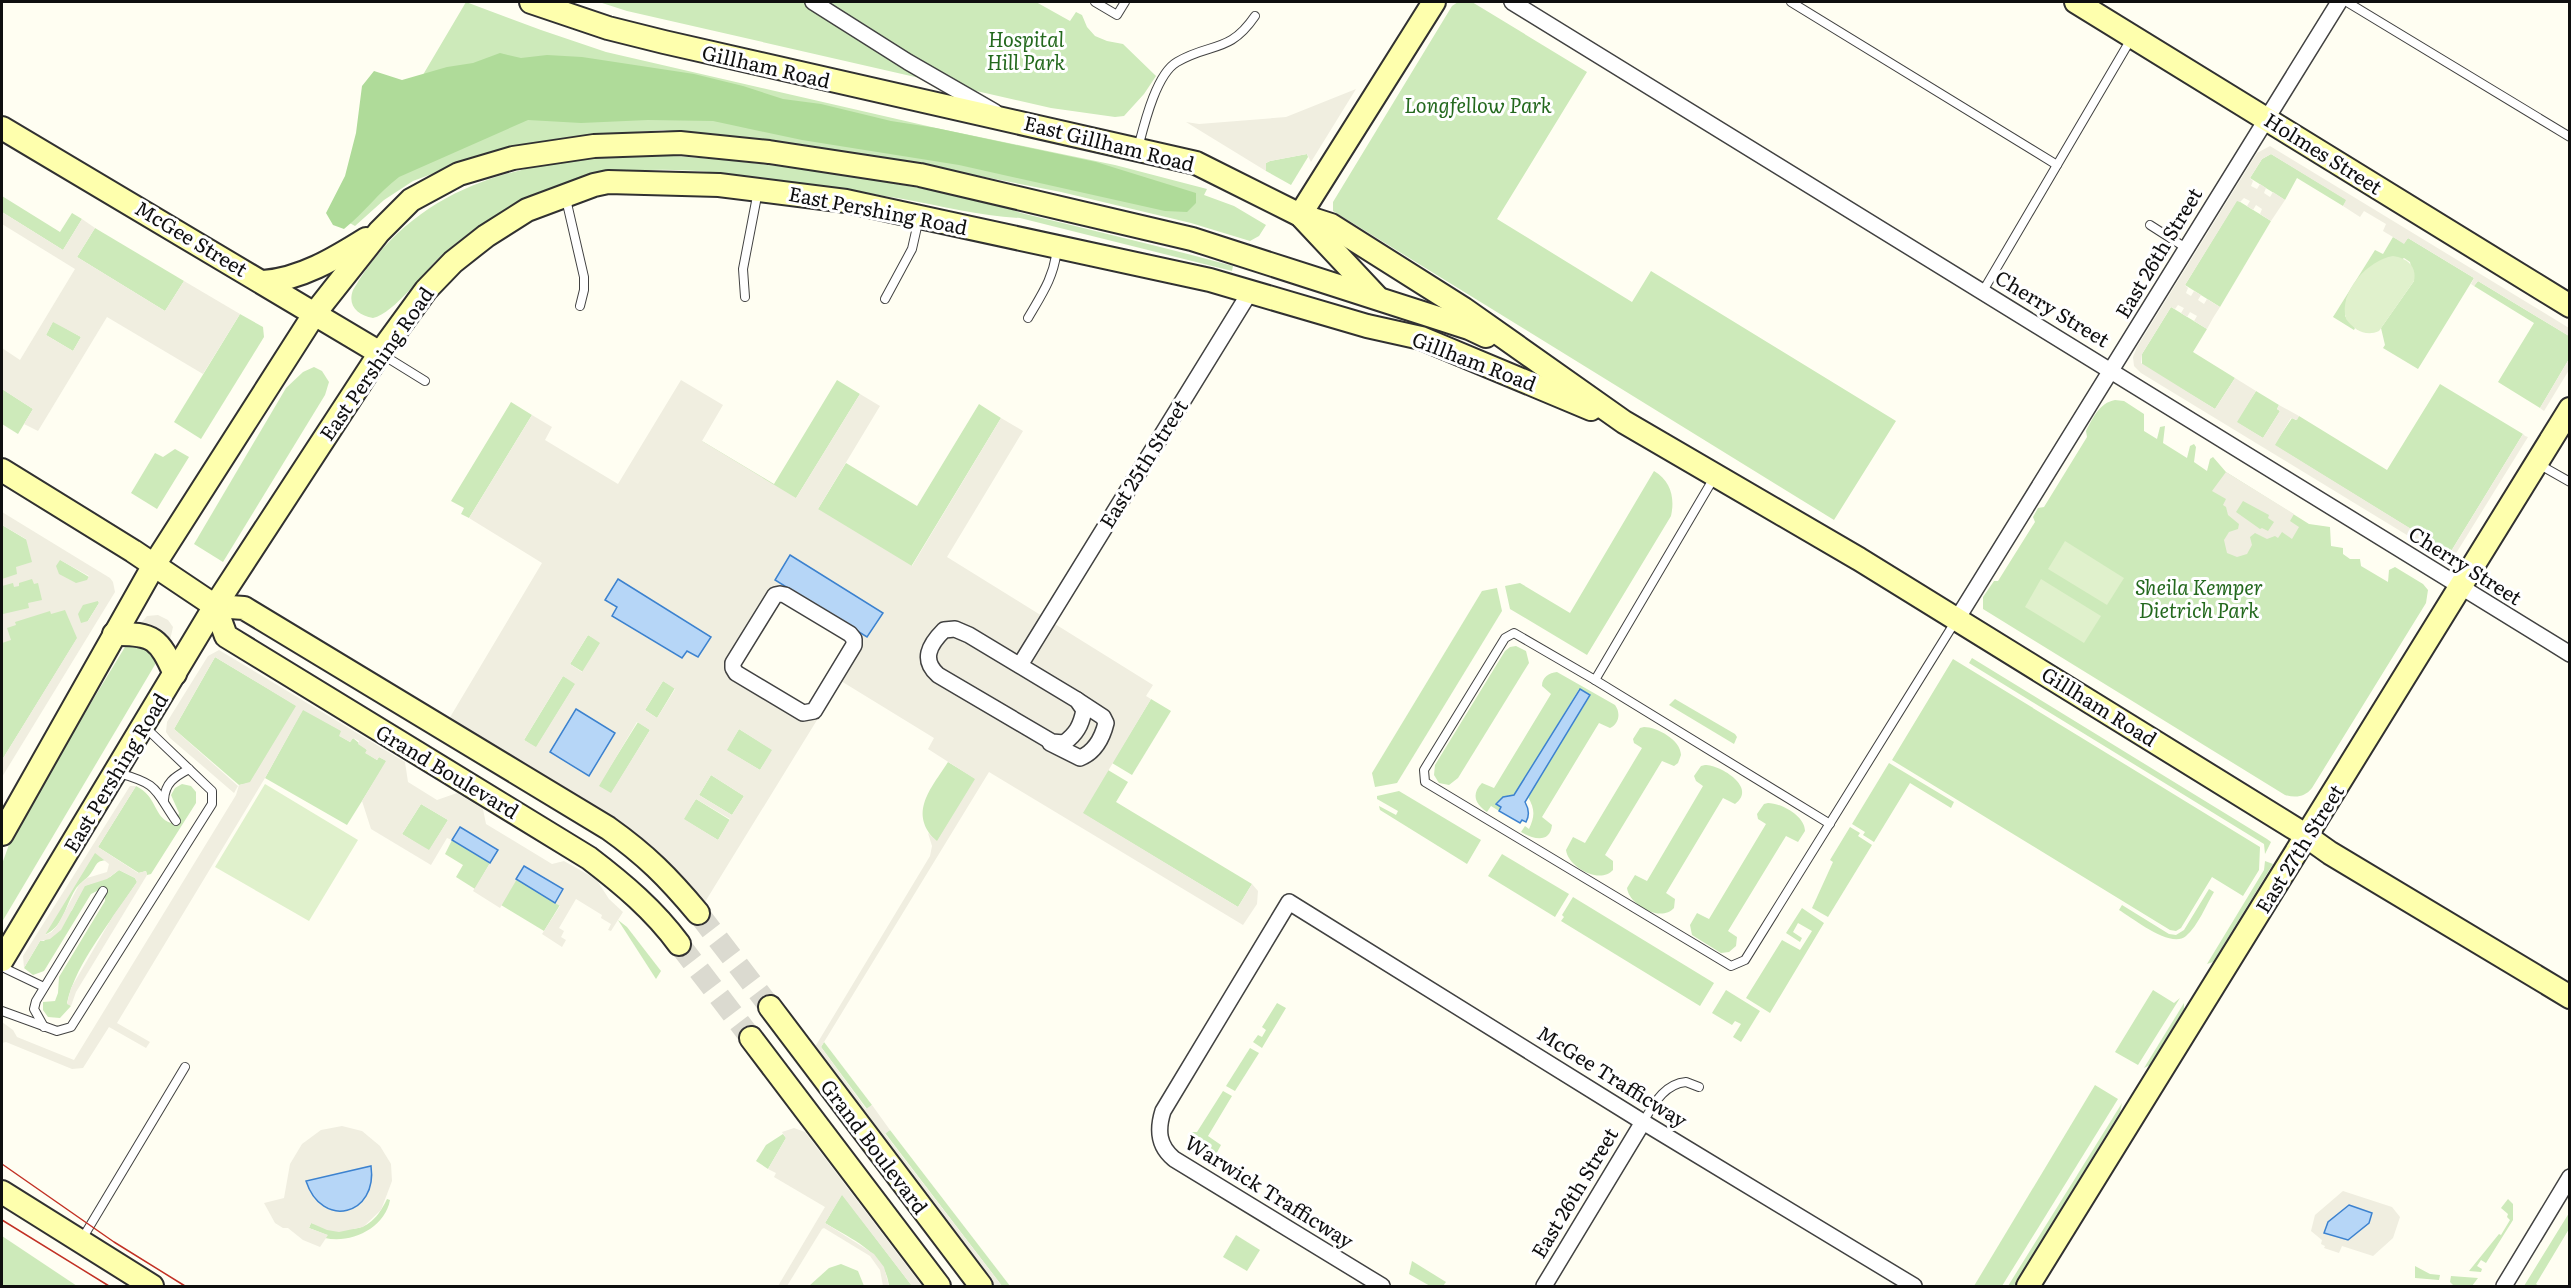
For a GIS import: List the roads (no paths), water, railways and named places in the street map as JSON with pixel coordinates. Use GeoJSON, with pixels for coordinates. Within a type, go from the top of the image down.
{"type":"FeatureCollection","features":[{"type":"Feature","properties":{"kind":"main road","name":"Gillham Road"},"geometry":{"type":"LineString","coordinates":[[531,2],[608,28],[664,42],[838,84],[1005,118]]}},
{"type":"Feature","properties":{"kind":"main road"},"geometry":{"type":"LineString","coordinates":[[1421,338],[1382,301],[1300,215],[1434,2]]}},
{"type":"Feature","properties":{"kind":"main road","name":"Holmes Street"},"geometry":{"type":"LineString","coordinates":[[2076,2],[2570,306]]}},
{"type":"Feature","properties":{"kind":"main road","name":"East Gillham Road"},"geometry":{"type":"LineString","coordinates":[[1005,118],[1196,163],[1300,215],[1331,225],[1464,309]]}},
{"type":"Feature","properties":{"kind":"main road","name":"McGee Street"},"geometry":{"type":"LineString","coordinates":[[2,128],[380,353]]}},
{"type":"Feature","properties":{"kind":"main road","name":"East Pershing Road"},"geometry":{"type":"LineString","coordinates":[[2,834],[154,565],[315,313],[379,232],[411,200],[459,174],[513,158],[594,146],[680,143],[769,152],[920,175],[1192,239],[1270,263]]}},
{"type":"Feature","properties":{"kind":"main road","name":"East Pershing Road"},"geometry":{"type":"LineString","coordinates":[[2,960],[215,606],[380,353],[426,290],[453,262],[486,236],[527,210],[608,182],[719,185],[846,201],[1210,280],[1250,292]]}},
{"type":"Feature","properties":{"kind":"main road"},"geometry":{"type":"LineString","coordinates":[[263,282],[288,278],[319,267],[379,232]]}},
{"type":"Feature","properties":{"kind":"main road","name":"Gillham Road"},"geometry":{"type":"LineString","coordinates":[[1270,263],[1382,301],[1469,327],[1547,366]]}},
{"type":"Feature","properties":{"kind":"main road","name":"East 25th Street"},"geometry":{"type":"LineString","coordinates":[[1250,292],[1270,263]]}},
{"type":"Feature","properties":{"kind":"main road","name":"Gillham Road"},"geometry":{"type":"LineString","coordinates":[[1250,292],[1367,326],[1421,338],[1624,423],[1716,475],[1957,619],[2308,836],[2330,853],[2570,997]]}},
{"type":"Feature","properties":{"kind":"main road","name":"Gillham Road"},"geometry":{"type":"LineString","coordinates":[[1464,309],[1624,423]]}},
{"type":"Feature","properties":{"kind":"main road","name":"East 27th Street"},"geometry":{"type":"LineString","coordinates":[[2028,1287],[2570,409]]}},
{"type":"Feature","properties":{"kind":"main road","name":"Grand Boulevard"},"geometry":{"type":"LineString","coordinates":[[2,470],[215,606],[244,608],[608,828],[664,873],[698,913]]}},
{"type":"Feature","properties":{"kind":"main road","name":"Grand Boulevard"},"geometry":{"type":"LineString","coordinates":[[215,606],[226,636],[589,858],[631,890],[679,944]]}},
{"type":"Feature","properties":{"kind":"main road"},"geometry":{"type":"LineString","coordinates":[[114,634],[138,633],[149,637],[164,650],[176,674]]}},
{"type":"Feature","properties":{"kind":"main road","name":"Grand Boulevard"},"geometry":{"type":"LineString","coordinates":[[770,1007],[981,1287]]}},
{"type":"Feature","properties":{"kind":"main road","name":"Grand Boulevard"},"geometry":{"type":"LineString","coordinates":[[751,1038],[939,1287]]}},
{"type":"Feature","properties":{"kind":"main road"},"geometry":{"type":"LineString","coordinates":[[2,1192],[152,1287]]}},
{"type":"Feature","properties":{"kind":"street"},"geometry":{"type":"LineString","coordinates":[[813,2],[908,62],[1005,118]]}},
{"type":"Feature","properties":{"kind":"street","name":"Cherry Street"},"geometry":{"type":"LineString","coordinates":[[1512,2],[2570,654]]}},
{"type":"Feature","properties":{"kind":"street","name":"East 26th Street"},"geometry":{"type":"LineString","coordinates":[[1957,619],[2339,2]]}},
{"type":"Feature","properties":{"kind":"street","name":"East 25th Street"},"geometry":{"type":"LineString","coordinates":[[1020,665],[1250,292]]}},
{"type":"Feature","properties":{"kind":"street"},"geometry":{"type":"LineString","coordinates":[[780,594],[850,634],[854,639],[854,645],[814,711],[803,713],[736,673],[733,668],[733,663],[775,595],[780,594]]}},
{"type":"Feature","properties":{"kind":"street"},"geometry":{"type":"LineString","coordinates":[[955,629],[1077,700],[1104,717],[1106,723],[1103,735],[1089,755],[1080,758],[1072,756],[938,675],[930,668],[928,658],[937,637],[944,630],[955,629]]}},
{"type":"Feature","properties":{"kind":"street"},"geometry":{"type":"LineString","coordinates":[[1037,735],[1052,742],[1064,743],[1075,734],[1082,722],[1084,710],[1077,700]]}},
{"type":"Feature","properties":{"kind":"street","name":"McGee Trafficway"},"geometry":{"type":"LineString","coordinates":[[1289,902],[1914,1287]]}},
{"type":"Feature","properties":{"kind":"street","name":"Warwick Trafficway"},"geometry":{"type":"LineString","coordinates":[[1289,902],[1163,1111],[1159,1137],[1166,1153],[1174,1160],[1382,1287]]}},
{"type":"Feature","properties":{"kind":"street","name":"East 26th Street"},"geometry":{"type":"LineString","coordinates":[[1544,1287],[1643,1122]]}},
{"type":"Feature","properties":{"kind":"street"},"geometry":{"type":"LineString","coordinates":[[2504,1287],[2570,1177]]}},
{"type":"Feature","properties":{"kind":"lane"},"geometry":{"type":"LineString","coordinates":[[1095,2],[1117,15],[1125,2]]}},
{"type":"Feature","properties":{"kind":"lane"},"geometry":{"type":"LineString","coordinates":[[1791,2],[2057,165]]}},
{"type":"Feature","properties":{"kind":"lane"},"geometry":{"type":"LineString","coordinates":[[2348,2],[2570,137]]}},
{"type":"Feature","properties":{"kind":"lane"},"geometry":{"type":"LineString","coordinates":[[1138,150],[1148,110],[1157,87],[1176,62],[1233,42],[1255,16]]}},
{"type":"Feature","properties":{"kind":"lane"},"geometry":{"type":"LineString","coordinates":[[1983,291],[2132,36]]}},
{"type":"Feature","properties":{"kind":"lane"},"geometry":{"type":"LineString","coordinates":[[745,297],[742,268],[759,190]]}},
{"type":"Feature","properties":{"kind":"lane"},"geometry":{"type":"LineString","coordinates":[[565,196],[584,277],[580,306]]}},
{"type":"Feature","properties":{"kind":"lane"},"geometry":{"type":"LineString","coordinates":[[885,299],[912,249],[919,217]]}},
{"type":"Feature","properties":{"kind":"lane"},"geometry":{"type":"LineString","coordinates":[[2150,225],[2186,248]]}},
{"type":"Feature","properties":{"kind":"lane"},"geometry":{"type":"LineString","coordinates":[[1028,318],[1055,268],[1058,247]]}},
{"type":"Feature","properties":{"kind":"lane"},"geometry":{"type":"LineString","coordinates":[[380,353],[425,381]]}},
{"type":"Feature","properties":{"kind":"lane"},"geometry":{"type":"LineString","coordinates":[[2536,463],[2570,482]]}},
{"type":"Feature","properties":{"kind":"lane"},"geometry":{"type":"LineString","coordinates":[[1595,680],[1716,475]]}},
{"type":"Feature","properties":{"kind":"lane"},"geometry":{"type":"LineString","coordinates":[[1830,824],[1515,633],[1505,638],[1424,770],[1425,782],[1731,966],[1745,960],[1830,824],[1957,619]]}},
{"type":"Feature","properties":{"kind":"lane"},"geometry":{"type":"LineString","coordinates":[[2,1011],[57,1031],[65,1030],[76,1021],[212,804],[212,791],[144,726]]}},
{"type":"Feature","properties":{"kind":"lane"},"geometry":{"type":"LineString","coordinates":[[164,801],[165,788],[173,778],[189,769]]}},
{"type":"Feature","properties":{"kind":"lane"},"geometry":{"type":"LineString","coordinates":[[117,772],[137,778],[154,787],[176,821]]}},
{"type":"Feature","properties":{"kind":"lane"},"geometry":{"type":"LineString","coordinates":[[45,1028],[34,1009],[36,1001],[103,891]]}},
{"type":"Feature","properties":{"kind":"lane"},"geometry":{"type":"LineString","coordinates":[[2,967],[44,987]]}},
{"type":"Feature","properties":{"kind":"lane"},"geometry":{"type":"LineString","coordinates":[[80,1241],[184,1067]]}},
{"type":"Feature","properties":{"kind":"lane"},"geometry":{"type":"LineString","coordinates":[[1643,1122],[1667,1089],[1686,1082],[1699,1087]]}},
{"type":"Feature","properties":{"kind":"water"},"geometry":{"type":"Polygon","coordinates":[[[790,555],[883,613],[867,637],[775,580],[790,555]]]}},
{"type":"Feature","properties":{"kind":"water"},"geometry":{"type":"Polygon","coordinates":[[[618,579],[711,637],[698,657],[687,651],[682,658],[612,616],[617,607],[605,600],[618,579]]]}},
{"type":"Feature","properties":{"kind":"water"},"geometry":{"type":"Polygon","coordinates":[[[1580,689],[1590,695],[1525,802],[1528,817],[1526,822],[1522,820],[1520,823],[1499,811],[1501,807],[1496,804],[1503,797],[1514,795],[1580,689]]]}},
{"type":"Feature","properties":{"kind":"water"},"geometry":{"type":"Polygon","coordinates":[[[576,709],[615,733],[589,776],[550,752],[576,709]]]}},
{"type":"Feature","properties":{"kind":"water"},"geometry":{"type":"Polygon","coordinates":[[[460,827],[498,850],[490,863],[452,840],[460,827]]]}},
{"type":"Feature","properties":{"kind":"water"},"geometry":{"type":"Polygon","coordinates":[[[524,866],[563,889],[555,903],[516,879],[524,866]]]}},
{"type":"Feature","properties":{"kind":"water"},"geometry":{"type":"Polygon","coordinates":[[[371,1166],[371,1183],[366,1196],[358,1205],[347,1210],[335,1211],[324,1206],[314,1196],[306,1181],[371,1166]]]}},
{"type":"Feature","properties":{"kind":"water"},"geometry":{"type":"Polygon","coordinates":[[[2349,1205],[2372,1213],[2369,1223],[2348,1240],[2324,1233],[2328,1222],[2349,1205]]]}},
{"type":"Feature","properties":{"kind":"tunnel"},"geometry":{"type":"LineString","coordinates":[[698,913],[770,1007]]}},
{"type":"Feature","properties":{"kind":"tunnel"},"geometry":{"type":"LineString","coordinates":[[679,944],[751,1038]]}},
{"type":"Feature","properties":{"kind":"tram line"},"geometry":{"type":"LineString","coordinates":[[2,1164],[114,1242],[185,1286]]}},
{"type":"Feature","properties":{"kind":"tram line"},"geometry":{"type":"LineString","coordinates":[[2,1220],[109,1286]]}},
{"type":"Feature","properties":{"kind":"park label","name":"Hospital Hill Park"},"geometry":{"type":"Point","coordinates":[1026,52]}},
{"type":"Feature","properties":{"kind":"park label","name":"Longfellow Park"},"geometry":{"type":"Point","coordinates":[1478,106]}},
{"type":"Feature","properties":{"kind":"park label","name":"Sheila Kemper Dietrich Park"},"geometry":{"type":"Point","coordinates":[2199,600]}}]}
